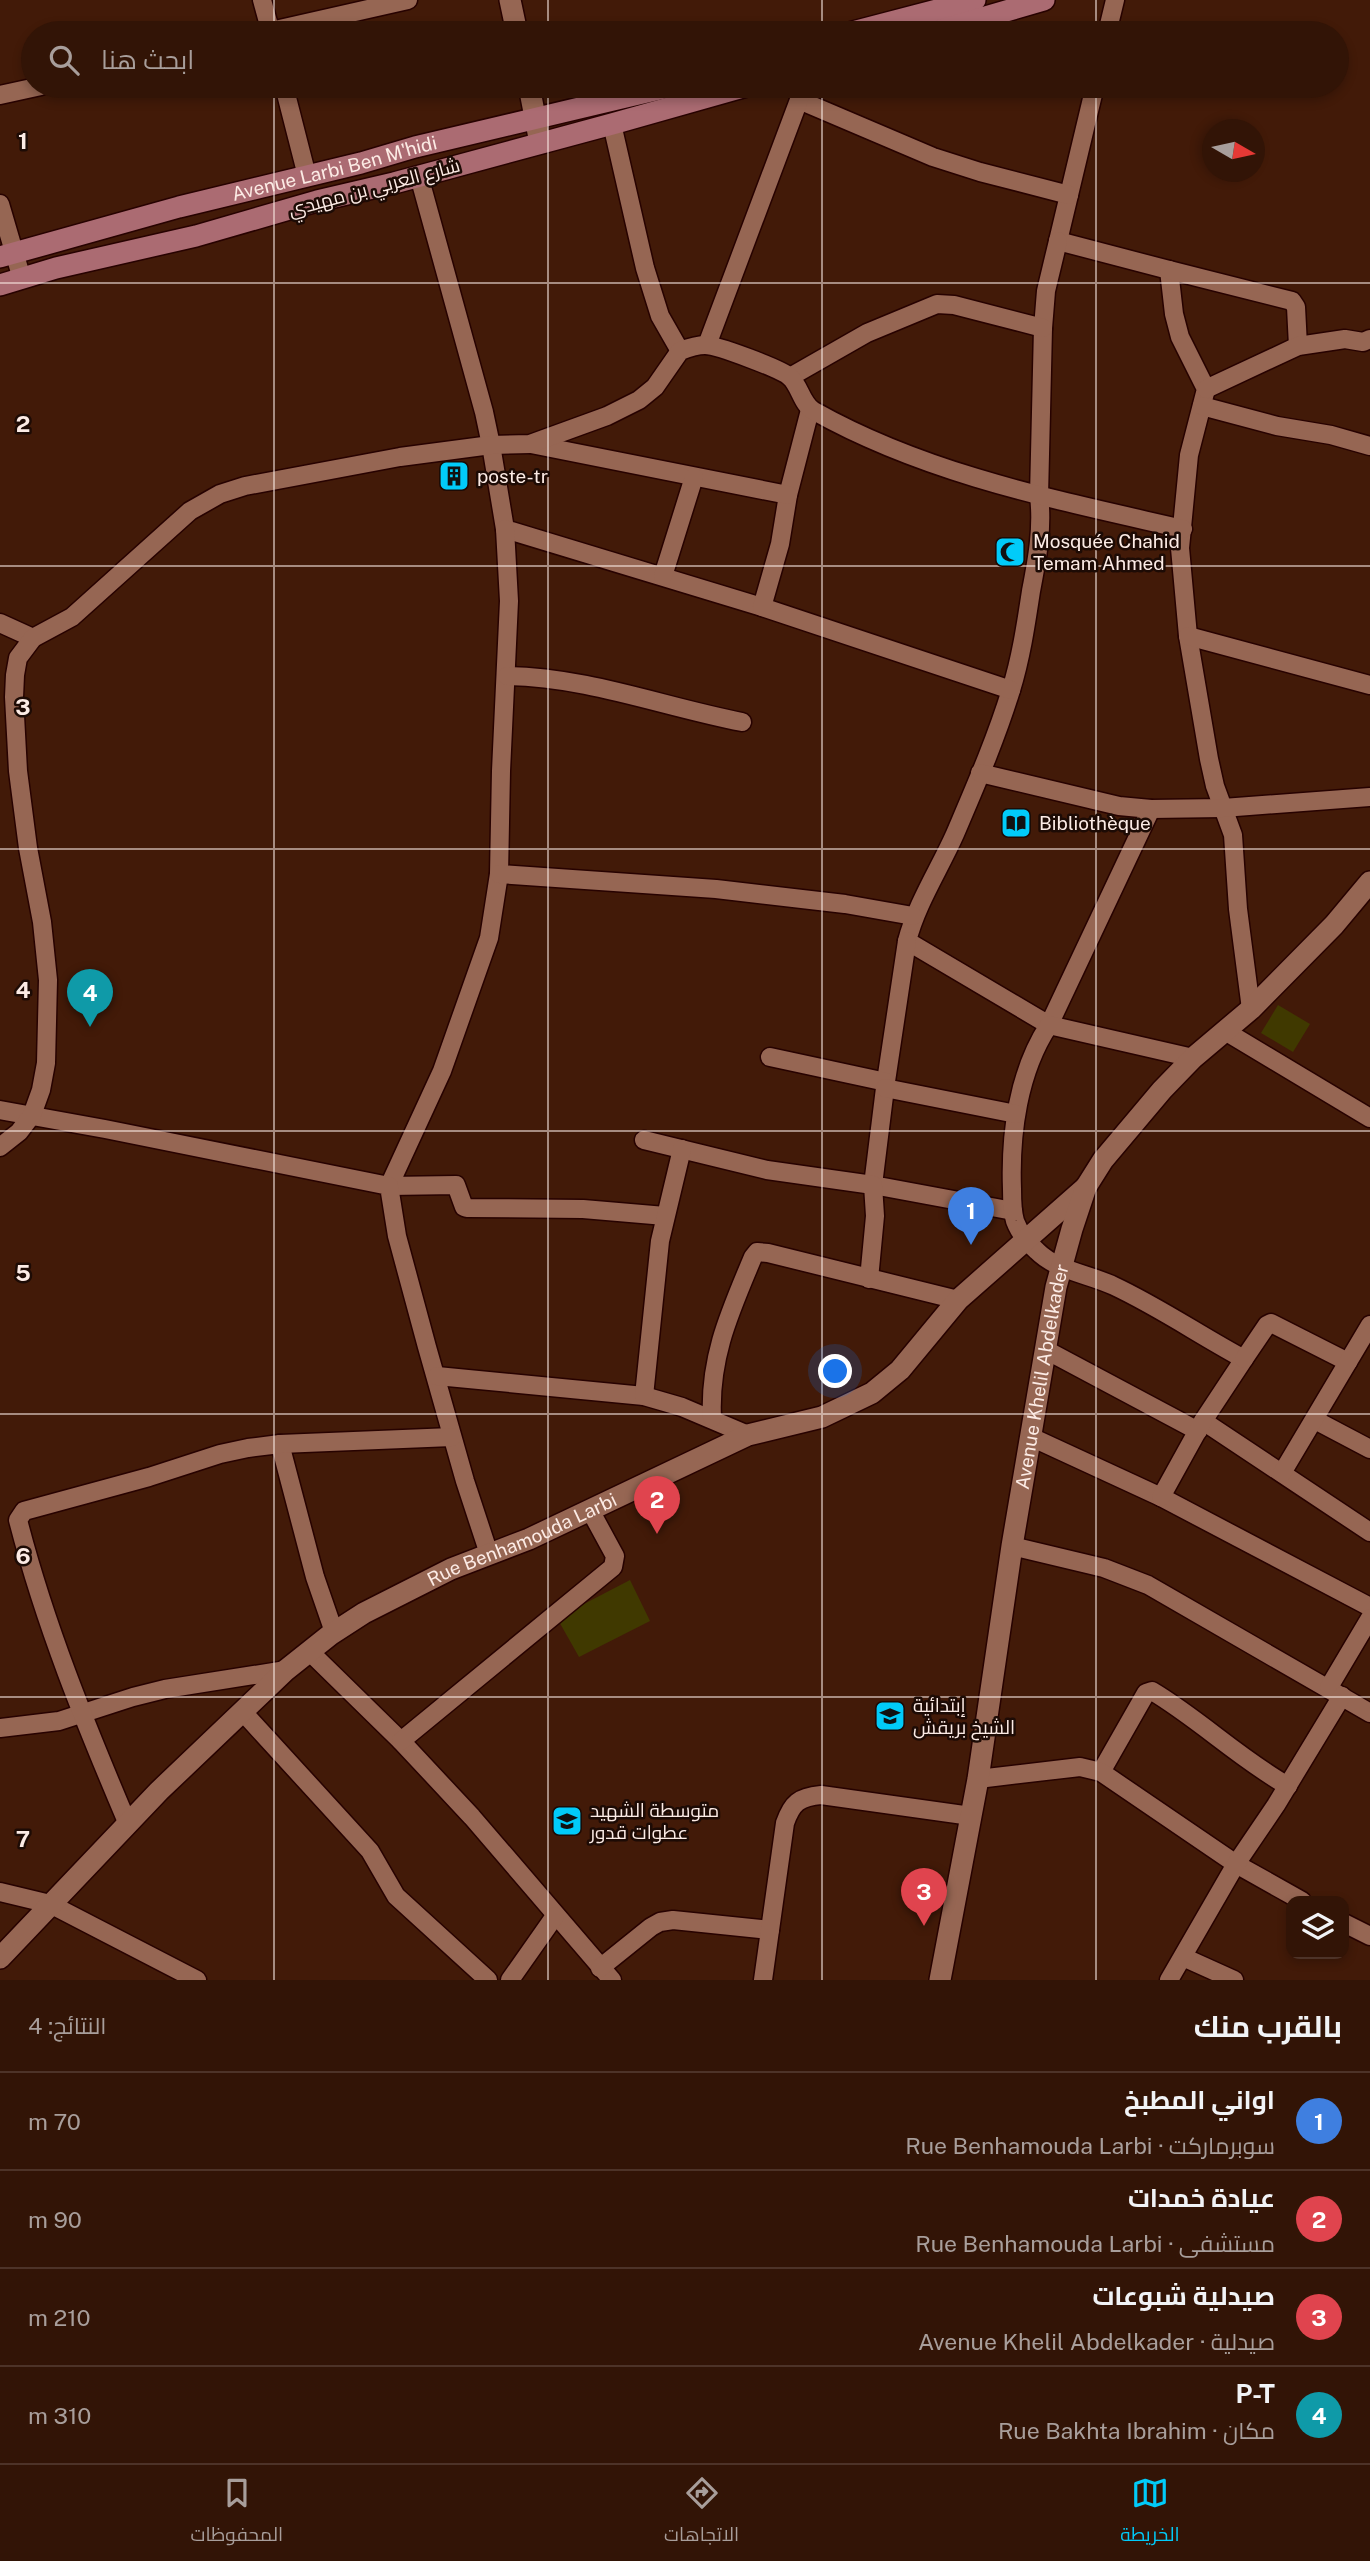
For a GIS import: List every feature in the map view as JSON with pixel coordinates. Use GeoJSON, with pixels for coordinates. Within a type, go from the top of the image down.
{"type":"FeatureCollection","features":[{"type":"Feature","properties":{"kind":"main road"},"geometry":{"type":"LineString","coordinates":[[907,21],[975,0]]}},
{"type":"Feature","properties":{"kind":"main road"},"geometry":{"type":"LineString","coordinates":[[971,21],[1044,0]]}},
{"type":"Feature","properties":{"kind":"main road","name":"Avenue Larbi Ben M'hidi"},"geometry":{"type":"LineString","coordinates":[[7,255],[179,207],[621,98]]}},
{"type":"Feature","properties":{"kind":"main road","name":"شارع العربي بن مهيدي"},"geometry":{"type":"LineString","coordinates":[[0,285],[115,254],[196,236],[704,98]]}},
{"type":"Feature","properties":{"kind":"street"},"geometry":{"type":"LineString","coordinates":[[261,0],[265,21]]}},
{"type":"Feature","properties":{"kind":"street"},"geometry":{"type":"LineString","coordinates":[[319,21],[408,0]]}},
{"type":"Feature","properties":{"kind":"street"},"geometry":{"type":"LineString","coordinates":[[510,0],[514,21]]}},
{"type":"Feature","properties":{"kind":"street"},"geometry":{"type":"LineString","coordinates":[[1110,21],[1115,0]]}},
{"type":"Feature","properties":{"kind":"street"},"geometry":{"type":"LineString","coordinates":[[0,96],[21,91]]}},
{"type":"Feature","properties":{"kind":"street"},"geometry":{"type":"LineString","coordinates":[[287,98],[307,176]]}},
{"type":"Feature","properties":{"kind":"street"},"geometry":{"type":"LineString","coordinates":[[532,98],[540,143]]}},
{"type":"Feature","properties":{"kind":"street"},"geometry":{"type":"LineString","coordinates":[[707,345],[797,98]]}},
{"type":"Feature","properties":{"kind":"street"},"geometry":{"type":"LineString","coordinates":[[809,98],[933,157],[979,173],[1069,195]]}},
{"type":"Feature","properties":{"kind":"street"},"geometry":{"type":"LineString","coordinates":[[869,1279],[875,1216],[873,1185],[907,941],[913,916],[934,879],[1012,690],[1034,578],[1041,519],[1039,496],[1046,291],[1092,98]]}},
{"type":"Feature","properties":{"kind":"street"},"geometry":{"type":"LineString","coordinates":[[612,124],[645,268],[660,316],[680,351]]}},
{"type":"Feature","properties":{"kind":"street"},"geometry":{"type":"LineString","coordinates":[[419,176],[468,348],[491,445],[505,529],[509,601],[507,676],[501,771],[499,874],[489,938],[442,1071],[388,1186],[407,1272],[452,1437],[489,1554]]}},
{"type":"Feature","properties":{"kind":"street"},"geometry":{"type":"LineString","coordinates":[[0,205],[7,255],[22,279]]}},
{"type":"Feature","properties":{"kind":"street"},"geometry":{"type":"LineString","coordinates":[[1058,241],[1293,301],[1296,307],[1298,346]]}},
{"type":"Feature","properties":{"kind":"street"},"geometry":{"type":"LineString","coordinates":[[1169,271],[1174,314],[1180,337],[1204,398],[1189,455],[1180,548],[1188,636],[1209,760],[1233,835],[1238,908],[1251,1009]]}},
{"type":"Feature","properties":{"kind":"street"},"geometry":{"type":"LineString","coordinates":[[790,377],[867,334],[937,304],[954,305],[1043,328]]}},
{"type":"Feature","properties":{"kind":"street"},"geometry":{"type":"LineString","coordinates":[[1204,398],[1298,346],[1345,339],[1363,342],[1370,339]]}},
{"type":"Feature","properties":{"kind":"street"},"geometry":{"type":"LineString","coordinates":[[530,443],[607,416],[639,400],[660,382],[680,351],[707,345],[778,370],[790,377],[810,410],[873,441],[942,467],[1039,496],[1183,529]]}},
{"type":"Feature","properties":{"kind":"street"},"geometry":{"type":"LineString","coordinates":[[1204,398],[1277,426],[1331,435],[1370,446]]}},
{"type":"Feature","properties":{"kind":"street"},"geometry":{"type":"LineString","coordinates":[[762,607],[780,544],[788,495],[810,410]]}},
{"type":"Feature","properties":{"kind":"street"},"geometry":{"type":"LineString","coordinates":[[0,1147],[19,1132],[32,1115],[41,1090],[46,1063],[48,979],[42,922],[28,848],[18,771],[14,697],[18,658],[33,638],[72,617],[190,511],[220,494],[245,486],[313,472],[400,457],[491,445],[530,443],[788,495]]}},
{"type":"Feature","properties":{"kind":"street"},"geometry":{"type":"LineString","coordinates":[[663,576],[694,477]]}},
{"type":"Feature","properties":{"kind":"street"},"geometry":{"type":"LineString","coordinates":[[505,529],[762,607],[1012,690]]}},
{"type":"Feature","properties":{"kind":"street"},"geometry":{"type":"LineString","coordinates":[[0,623],[33,638]]}},
{"type":"Feature","properties":{"kind":"street"},"geometry":{"type":"LineString","coordinates":[[1188,636],[1370,685]]}},
{"type":"Feature","properties":{"kind":"street"},"geometry":{"type":"LineString","coordinates":[[507,676],[538,677],[603,688],[676,709],[742,722]]}},
{"type":"Feature","properties":{"kind":"street"},"geometry":{"type":"LineString","coordinates":[[980,773],[1119,806],[1151,809],[1223,808],[1370,797]]}},
{"type":"Feature","properties":{"kind":"street"},"geometry":{"type":"LineString","coordinates":[[1151,809],[1031,1062],[1016,1114],[1012,1145],[1013,1211],[1016,1223],[1039,1254],[1060,1267],[1116,1287],[1244,1359]]}},
{"type":"Feature","properties":{"kind":"street"},"geometry":{"type":"LineString","coordinates":[[499,874],[716,889],[845,904],[913,916]]}},
{"type":"Feature","properties":{"kind":"street","name":"Avenue Khelil Abdelkader"},"geometry":{"type":"LineString","coordinates":[[940,1980],[978,1779],[1012,1546],[1060,1267],[1086,1187],[1103,1160],[1135,1120],[1193,1058],[1251,1009],[1334,925],[1370,882]]}},
{"type":"Feature","properties":{"kind":"street"},"geometry":{"type":"LineString","coordinates":[[907,941],[1049,1025],[1193,1058]]}},
{"type":"Feature","properties":{"kind":"street"},"geometry":{"type":"LineString","coordinates":[[1225,1031],[1370,1118]]}},
{"type":"Feature","properties":{"kind":"street"},"geometry":{"type":"LineString","coordinates":[[770,1057],[1016,1114]]}},
{"type":"Feature","properties":{"kind":"street"},"geometry":{"type":"LineString","coordinates":[[0,1110],[388,1186],[456,1185],[464,1207],[467,1208],[583,1209],[665,1216]]}},
{"type":"Feature","properties":{"kind":"street"},"geometry":{"type":"LineString","coordinates":[[644,1140],[767,1170],[873,1185],[1013,1211]]}},
{"type":"Feature","properties":{"kind":"street"},"geometry":{"type":"LineString","coordinates":[[644,1396],[655,1283],[665,1216],[682,1149]]}},
{"type":"Feature","properties":{"kind":"street","name":"Rue Benhamouda Larbi"},"geometry":{"type":"LineString","coordinates":[[0,1958],[127,1822],[286,1670],[334,1632],[364,1612],[414,1587],[529,1539],[748,1435],[822,1417],[872,1393],[900,1370],[958,1300],[1086,1187]]}},
{"type":"Feature","properties":{"kind":"street"},"geometry":{"type":"LineString","coordinates":[[712,1418],[712,1384],[718,1347],[755,1254],[768,1253],[958,1300]]}},
{"type":"Feature","properties":{"kind":"street"},"geometry":{"type":"LineString","coordinates":[[1161,1496],[1200,1426],[1266,1325],[1271,1323],[1348,1362]]}},
{"type":"Feature","properties":{"kind":"street"},"geometry":{"type":"LineString","coordinates":[[1282,1473],[1370,1325]]}},
{"type":"Feature","properties":{"kind":"street"},"geometry":{"type":"LineString","coordinates":[[1046,1350],[1200,1426],[1282,1473],[1370,1532]]}},
{"type":"Feature","properties":{"kind":"street"},"geometry":{"type":"LineString","coordinates":[[437,1376],[644,1396],[712,1418],[748,1435]]}},
{"type":"Feature","properties":{"kind":"street"},"geometry":{"type":"LineString","coordinates":[[1315,1420],[1370,1449]]}},
{"type":"Feature","properties":{"kind":"street"},"geometry":{"type":"LineString","coordinates":[[127,1822],[82,1714],[36,1587],[18,1520],[20,1515],[24,1511],[149,1477],[219,1454],[280,1444],[452,1437]]}},
{"type":"Feature","properties":{"kind":"street"},"geometry":{"type":"LineString","coordinates":[[1031,1437],[1161,1496],[1370,1607]]}},
{"type":"Feature","properties":{"kind":"street"},"geometry":{"type":"LineString","coordinates":[[280,1444],[315,1577],[334,1632]]}},
{"type":"Feature","properties":{"kind":"street"},"geometry":{"type":"LineString","coordinates":[[401,1741],[613,1567],[615,1556],[590,1510]]}},
{"type":"Feature","properties":{"kind":"street"},"geometry":{"type":"LineString","coordinates":[[1012,1546],[1104,1568],[1148,1585],[1370,1713]]}},
{"type":"Feature","properties":{"kind":"street"},"geometry":{"type":"LineString","coordinates":[[1169,1980],[1236,1864],[1288,1786],[1370,1618]]}},
{"type":"Feature","properties":{"kind":"street"},"geometry":{"type":"LineString","coordinates":[[309,1651],[401,1741],[472,1817],[606,1974],[660,1922],[673,1920],[770,1930]]}},
{"type":"Feature","properties":{"kind":"street"},"geometry":{"type":"LineString","coordinates":[[0,1728],[59,1721],[165,1689],[286,1670]]}},
{"type":"Feature","properties":{"kind":"street"},"geometry":{"type":"LineString","coordinates":[[1101,1772],[1149,1691],[1155,1692],[1288,1786]]}},
{"type":"Feature","properties":{"kind":"street"},"geometry":{"type":"LineString","coordinates":[[242,1711],[370,1851],[396,1896],[488,1980]]}},
{"type":"Feature","properties":{"kind":"street"},"geometry":{"type":"LineString","coordinates":[[978,1779],[1080,1767],[1101,1772],[1236,1864],[1293,1896]]}},
{"type":"Feature","properties":{"kind":"street"},"geometry":{"type":"LineString","coordinates":[[762,1980],[785,1824],[795,1802],[807,1796],[821,1795],[971,1816]]}},
{"type":"Feature","properties":{"kind":"street"},"geometry":{"type":"LineString","coordinates":[[0,1892],[50,1905],[197,1980]]}},
{"type":"Feature","properties":{"kind":"street"},"geometry":{"type":"LineString","coordinates":[[510,1980],[555,1916]]}},
{"type":"Feature","properties":{"kind":"street"},"geometry":{"type":"LineString","coordinates":[[1349,1926],[1370,1936]]}},
{"type":"Feature","properties":{"kind":"street"},"geometry":{"type":"LineString","coordinates":[[1183,1957],[1234,1980]]}},
{"type":"Feature","properties":{"kind":"shaded area"},"geometry":{"type":"Polygon","coordinates":[[[1278,1005],[1310,1024],[1293,1052],[1261,1033],[1278,1005]]]}},
{"type":"Feature","properties":{"kind":"shaded area"},"geometry":{"type":"Polygon","coordinates":[[[630,1580],[650,1621],[579,1657],[557,1618],[630,1580]]]}},
{"type":"Feature","properties":{"kind":"place","name":"poste-tr"},"geometry":{"type":"Point","coordinates":[454,476]}},
{"type":"Feature","properties":{"kind":"place","name":"Mosquée Chahid Temam Ahmed"},"geometry":{"type":"Point","coordinates":[1010,552]}},
{"type":"Feature","properties":{"kind":"place","name":"Bibliothèque"},"geometry":{"type":"Point","coordinates":[1016,823]}},
{"type":"Feature","properties":{"kind":"place","name":"P-T"},"geometry":{"type":"Point","coordinates":[90,1027]}},
{"type":"Feature","properties":{"kind":"place","name":"اواني المطبخ"},"geometry":{"type":"Point","coordinates":[971,1245]}},
{"type":"Feature","properties":{"kind":"place","name":"عيادة خمدات"},"geometry":{"type":"Point","coordinates":[657,1534]}},
{"type":"Feature","properties":{"kind":"place","name":"إبتدائية الشيخ بريقش"},"geometry":{"type":"Point","coordinates":[890,1716]}},
{"type":"Feature","properties":{"kind":"place","name":"متوسطة الشهيد عطوات قدور"},"geometry":{"type":"Point","coordinates":[567,1821]}},
{"type":"Feature","properties":{"kind":"place","name":"صيدلية شبوعات"},"geometry":{"type":"Point","coordinates":[924,1926]}}]}
